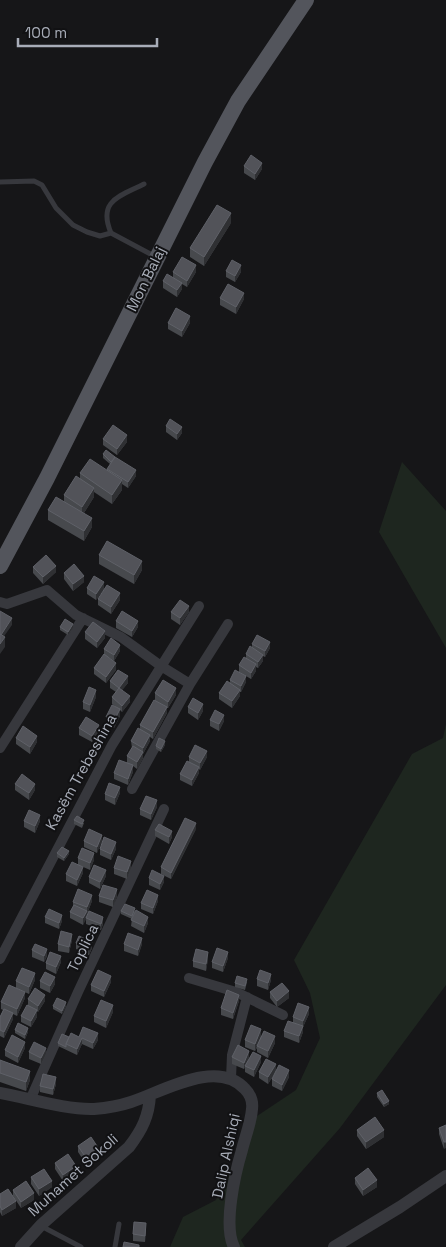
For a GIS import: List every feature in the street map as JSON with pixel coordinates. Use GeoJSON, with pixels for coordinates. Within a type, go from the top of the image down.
{"type":"FeatureCollection","features":[{"type":"Feature","properties":{"kind":"main road","name":"Mon Balaj"},"geometry":{"type":"LineString","coordinates":[[0,566],[47,478],[205,162],[238,101],[306,0]]}},
{"type":"Feature","properties":{"kind":"street"},"geometry":{"type":"LineString","coordinates":[[0,602],[7,604],[47,590],[71,611],[121,637],[190,684]]}},
{"type":"Feature","properties":{"kind":"street","name":"Kasëm Trebeshina"},"geometry":{"type":"LineString","coordinates":[[0,959],[112,745],[199,606]]}},
{"type":"Feature","properties":{"kind":"street"},"geometry":{"type":"LineString","coordinates":[[0,748],[83,618]]}},
{"type":"Feature","properties":{"kind":"street"},"geometry":{"type":"LineString","coordinates":[[132,788],[190,684],[228,624]]}},
{"type":"Feature","properties":{"kind":"street","name":"Toplica"},"geometry":{"type":"LineString","coordinates":[[30,1100],[78,992],[164,809]]}},
{"type":"Feature","properties":{"kind":"street"},"geometry":{"type":"LineString","coordinates":[[189,978],[236,992],[283,1015]]}},
{"type":"Feature","properties":{"kind":"street"},"geometry":{"type":"LineString","coordinates":[[0,1093],[30,1100],[91,1109],[111,1107],[150,1095],[194,1078],[231,1078],[232,1056],[246,997]]}},
{"type":"Feature","properties":{"kind":"street","name":"Dalip Alshiqi"},"geometry":{"type":"LineString","coordinates":[[231,1078],[241,1084],[248,1091],[252,1099],[252,1110],[231,1203],[231,1241],[234,1247]]}},
{"type":"Feature","properties":{"kind":"street","name":"Muhamet Sokoli"},"geometry":{"type":"LineString","coordinates":[[20,1247],[41,1225],[129,1146],[139,1134],[146,1121],[150,1095]]}},
{"type":"Feature","properties":{"kind":"street"},"geometry":{"type":"LineString","coordinates":[[334,1247],[400,1207],[446,1176]]}},
{"type":"Feature","properties":{"kind":"lane"},"geometry":{"type":"LineString","coordinates":[[0,182],[34,181],[42,185],[56,208],[73,225],[100,236],[111,233]]}},
{"type":"Feature","properties":{"kind":"lane"},"geometry":{"type":"LineString","coordinates":[[144,184],[113,200],[108,206],[108,226],[111,233],[156,257]]}},
{"type":"Feature","properties":{"kind":"lane"},"geometry":{"type":"LineString","coordinates":[[115,1247],[120,1224]]}},
{"type":"Feature","properties":{"kind":"lane"},"geometry":{"type":"LineString","coordinates":[[41,1225],[81,1247]]}},
{"type":"Feature","properties":{"kind":"shaded area"},"geometry":{"type":"Polygon","coordinates":[[[402,462],[446,511],[446,648],[379,532],[402,462]]]}},
{"type":"Feature","properties":{"kind":"shaded area"},"geometry":{"type":"Polygon","coordinates":[[[446,724],[446,985],[340,1128],[241,1240],[245,1247],[170,1247],[183,1217],[216,1200],[254,1118],[296,1090],[320,1038],[310,993],[294,960],[412,754],[443,738],[446,724]]]}},
{"type":"Feature","properties":{"kind":"building"},"geometry":{"type":"Polygon","coordinates":[[[251,155],[262,163],[255,174],[244,166],[251,155]]]}},
{"type":"Feature","properties":{"kind":"building"},"geometry":{"type":"Polygon","coordinates":[[[217,205],[231,213],[204,257],[190,248],[217,205]]]}},
{"type":"Feature","properties":{"kind":"building"},"geometry":{"type":"Polygon","coordinates":[[[182,257],[196,265],[187,281],[173,272],[182,257]]]}},
{"type":"Feature","properties":{"kind":"building"},"geometry":{"type":"Polygon","coordinates":[[[232,260],[241,265],[235,276],[226,271],[232,260]]]}},
{"type":"Feature","properties":{"kind":"building"},"geometry":{"type":"Polygon","coordinates":[[[167,274],[182,283],[177,290],[163,281],[167,274]]]}},
{"type":"Feature","properties":{"kind":"building"},"geometry":{"type":"Polygon","coordinates":[[[228,284],[244,293],[236,307],[220,298],[228,284]]]}},
{"type":"Feature","properties":{"kind":"building"},"geometry":{"type":"Polygon","coordinates":[[[176,308],[190,316],[182,331],[168,323],[176,308]]]}},
{"type":"Feature","properties":{"kind":"building"},"geometry":{"type":"Polygon","coordinates":[[[170,419],[182,427],[177,434],[166,426],[170,419]]]}},
{"type":"Feature","properties":{"kind":"building"},"geometry":{"type":"Polygon","coordinates":[[[113,425],[127,435],[117,449],[103,439],[113,425]]]}},
{"type":"Feature","properties":{"kind":"building"},"geometry":{"type":"Polygon","coordinates":[[[106,450],[115,457],[111,462],[103,454],[106,450]]]}},
{"type":"Feature","properties":{"kind":"building"},"geometry":{"type":"Polygon","coordinates":[[[115,457],[136,470],[128,482],[107,469],[115,457]]]}},
{"type":"Feature","properties":{"kind":"building"},"geometry":{"type":"Polygon","coordinates":[[[90,459],[122,480],[112,495],[80,473],[90,459]]]}},
{"type":"Feature","properties":{"kind":"building"},"geometry":{"type":"Polygon","coordinates":[[[76,476],[94,488],[82,507],[64,495],[76,476]]]}},
{"type":"Feature","properties":{"kind":"building"},"geometry":{"type":"Polygon","coordinates":[[[56,497],[92,518],[84,531],[48,510],[56,497]]]}},
{"type":"Feature","properties":{"kind":"building"},"geometry":{"type":"Polygon","coordinates":[[[107,541],[142,561],[134,575],[99,555],[107,541]]]}},
{"type":"Feature","properties":{"kind":"building"},"geometry":{"type":"Polygon","coordinates":[[[46,555],[56,566],[43,577],[33,567],[46,555]]]}},
{"type":"Feature","properties":{"kind":"building"},"geometry":{"type":"Polygon","coordinates":[[[74,564],[84,576],[73,584],[64,573],[74,564]]]}},
{"type":"Feature","properties":{"kind":"building"},"geometry":{"type":"Polygon","coordinates":[[[94,576],[104,582],[96,594],[87,588],[94,576]]]}},
{"type":"Feature","properties":{"kind":"building"},"geometry":{"type":"Polygon","coordinates":[[[107,585],[120,593],[111,607],[98,599],[107,585]]]}},
{"type":"Feature","properties":{"kind":"building"},"geometry":{"type":"Polygon","coordinates":[[[180,600],[189,606],[180,618],[171,612],[180,600]]]}},
{"type":"Feature","properties":{"kind":"building"},"geometry":{"type":"Polygon","coordinates":[[[0,611],[12,618],[1,635],[0,634],[0,611]]]}},
{"type":"Feature","properties":{"kind":"building"},"geometry":{"type":"Polygon","coordinates":[[[122,611],[138,621],[132,631],[116,621],[122,611]]]}},
{"type":"Feature","properties":{"kind":"building"},"geometry":{"type":"Polygon","coordinates":[[[65,619],[73,624],[68,632],[60,627],[65,619]]]}},
{"type":"Feature","properties":{"kind":"building"},"geometry":{"type":"Polygon","coordinates":[[[93,622],[105,631],[97,642],[85,632],[93,622]]]}},
{"type":"Feature","properties":{"kind":"building"},"geometry":{"type":"Polygon","coordinates":[[[0,634],[5,637],[0,644],[0,634]]]}},
{"type":"Feature","properties":{"kind":"building"},"geometry":{"type":"Polygon","coordinates":[[[257,635],[270,642],[265,651],[252,644],[257,635]]]}},
{"type":"Feature","properties":{"kind":"building"},"geometry":{"type":"Polygon","coordinates":[[[111,638],[120,645],[114,655],[104,649],[111,638]]]}},
{"type":"Feature","properties":{"kind":"building"},"geometry":{"type":"Polygon","coordinates":[[[250,646],[263,655],[258,662],[246,654],[250,646]]]}},
{"type":"Feature","properties":{"kind":"building"},"geometry":{"type":"Polygon","coordinates":[[[104,654],[116,663],[106,677],[94,668],[104,654]]]}},
{"type":"Feature","properties":{"kind":"building"},"geometry":{"type":"Polygon","coordinates":[[[244,657],[256,664],[251,673],[239,665],[244,657]]]}},
{"type":"Feature","properties":{"kind":"building"},"geometry":{"type":"Polygon","coordinates":[[[118,670],[128,676],[119,688],[110,681],[118,670]]]}},
{"type":"Feature","properties":{"kind":"building"},"geometry":{"type":"Polygon","coordinates":[[[235,670],[246,676],[241,686],[230,680],[235,670]]]}},
{"type":"Feature","properties":{"kind":"building"},"geometry":{"type":"Polygon","coordinates":[[[163,680],[176,688],[168,702],[155,693],[163,680]]]}},
{"type":"Feature","properties":{"kind":"building"},"geometry":{"type":"Polygon","coordinates":[[[227,681],[240,690],[232,701],[219,693],[227,681]]]}},
{"type":"Feature","properties":{"kind":"building"},"geometry":{"type":"Polygon","coordinates":[[[89,687],[96,690],[90,705],[83,702],[89,687]]]}},
{"type":"Feature","properties":{"kind":"building"},"geometry":{"type":"Polygon","coordinates":[[[119,688],[130,696],[122,706],[112,697],[119,688]]]}},
{"type":"Feature","properties":{"kind":"building"},"geometry":{"type":"Polygon","coordinates":[[[193,698],[203,704],[198,713],[188,707],[193,698]]]}},
{"type":"Feature","properties":{"kind":"building"},"geometry":{"type":"Polygon","coordinates":[[[154,700],[167,707],[153,732],[140,725],[154,700]]]}},
{"type":"Feature","properties":{"kind":"building"},"geometry":{"type":"Polygon","coordinates":[[[112,705],[120,709],[114,721],[106,717],[112,705]]]}},
{"type":"Feature","properties":{"kind":"building"},"geometry":{"type":"Polygon","coordinates":[[[215,710],[224,715],[219,724],[210,720],[215,710]]]}},
{"type":"Feature","properties":{"kind":"building"},"geometry":{"type":"Polygon","coordinates":[[[86,717],[99,725],[92,736],[79,728],[86,717]]]}},
{"type":"Feature","properties":{"kind":"building"},"geometry":{"type":"Polygon","coordinates":[[[23,726],[37,736],[30,747],[16,738],[23,726]]]}},
{"type":"Feature","properties":{"kind":"building"},"geometry":{"type":"Polygon","coordinates":[[[138,728],[150,735],[143,748],[131,741],[138,728]]]}},
{"type":"Feature","properties":{"kind":"building"},"geometry":{"type":"Polygon","coordinates":[[[159,738],[165,741],[161,749],[156,746],[159,738]]]}},
{"type":"Feature","properties":{"kind":"building"},"geometry":{"type":"Polygon","coordinates":[[[195,745],[207,751],[200,763],[189,757],[195,745]]]}},
{"type":"Feature","properties":{"kind":"building"},"geometry":{"type":"Polygon","coordinates":[[[133,746],[143,752],[137,762],[127,756],[133,746]]]}},
{"type":"Feature","properties":{"kind":"building"},"geometry":{"type":"Polygon","coordinates":[[[119,760],[133,765],[128,779],[114,773],[119,760]]]}},
{"type":"Feature","properties":{"kind":"building"},"geometry":{"type":"Polygon","coordinates":[[[187,761],[199,767],[192,780],[180,774],[187,761]]]}},
{"type":"Feature","properties":{"kind":"building"},"geometry":{"type":"Polygon","coordinates":[[[22,774],[35,784],[29,793],[15,784],[22,774]]]}},
{"type":"Feature","properties":{"kind":"building"},"geometry":{"type":"Polygon","coordinates":[[[109,783],[120,787],[115,798],[105,794],[109,783]]]}},
{"type":"Feature","properties":{"kind":"building"},"geometry":{"type":"Polygon","coordinates":[[[146,796],[157,800],[151,814],[140,809],[146,796]]]}},
{"type":"Feature","properties":{"kind":"building"},"geometry":{"type":"Polygon","coordinates":[[[29,810],[40,815],[35,826],[24,821],[29,810]]]}},
{"type":"Feature","properties":{"kind":"building"},"geometry":{"type":"Polygon","coordinates":[[[77,816],[84,820],[82,824],[74,820],[77,816]]]}},
{"type":"Feature","properties":{"kind":"building"},"geometry":{"type":"Polygon","coordinates":[[[185,818],[196,823],[171,873],[161,867],[185,818]]]}},
{"type":"Feature","properties":{"kind":"building"},"geometry":{"type":"Polygon","coordinates":[[[159,824],[172,831],[169,837],[155,830],[159,824]]]}},
{"type":"Feature","properties":{"kind":"building"},"geometry":{"type":"Polygon","coordinates":[[[89,829],[102,835],[97,847],[84,841],[89,829]]]}},
{"type":"Feature","properties":{"kind":"building"},"geometry":{"type":"Polygon","coordinates":[[[104,837],[116,842],[111,854],[100,849],[104,837]]]}},
{"type":"Feature","properties":{"kind":"building"},"geometry":{"type":"Polygon","coordinates":[[[62,847],[69,851],[64,858],[57,853],[62,847]]]}},
{"type":"Feature","properties":{"kind":"building"},"geometry":{"type":"Polygon","coordinates":[[[82,848],[94,853],[90,863],[78,858],[82,848]]]}},
{"type":"Feature","properties":{"kind":"building"},"geometry":{"type":"Polygon","coordinates":[[[118,856],[131,861],[127,872],[114,868],[118,856]]]}},
{"type":"Feature","properties":{"kind":"building"},"geometry":{"type":"Polygon","coordinates":[[[72,862],[83,867],[77,880],[66,874],[72,862]]]}},
{"type":"Feature","properties":{"kind":"building"},"geometry":{"type":"Polygon","coordinates":[[[94,865],[106,870],[100,882],[89,877],[94,865]]]}},
{"type":"Feature","properties":{"kind":"building"},"geometry":{"type":"Polygon","coordinates":[[[152,870],[164,876],[160,884],[149,878],[152,870]]]}},
{"type":"Feature","properties":{"kind":"building"},"geometry":{"type":"Polygon","coordinates":[[[103,885],[117,889],[113,900],[99,896],[103,885]]]}},
{"type":"Feature","properties":{"kind":"building"},"geometry":{"type":"Polygon","coordinates":[[[78,889],[92,895],[87,907],[73,902],[78,889]]]}},
{"type":"Feature","properties":{"kind":"building"},"geometry":{"type":"Polygon","coordinates":[[[147,890],[158,895],[153,908],[141,903],[147,890]]]}},
{"type":"Feature","properties":{"kind":"building"},"geometry":{"type":"Polygon","coordinates":[[[125,904],[135,908],[132,916],[121,911],[125,904]]]}},
{"type":"Feature","properties":{"kind":"building"},"geometry":{"type":"Polygon","coordinates":[[[74,905],[87,911],[83,918],[70,912],[74,905]]]}},
{"type":"Feature","properties":{"kind":"building"},"geometry":{"type":"Polygon","coordinates":[[[49,909],[62,915],[59,923],[45,917],[49,909]]]}},
{"type":"Feature","properties":{"kind":"building"},"geometry":{"type":"Polygon","coordinates":[[[136,910],[148,917],[144,926],[131,920],[136,910]]]}},
{"type":"Feature","properties":{"kind":"building"},"geometry":{"type":"Polygon","coordinates":[[[89,911],[103,917],[101,924],[86,918],[89,911]]]}},
{"type":"Feature","properties":{"kind":"building"},"geometry":{"type":"Polygon","coordinates":[[[61,931],[72,934],[69,947],[58,944],[61,931]]]}},
{"type":"Feature","properties":{"kind":"building"},"geometry":{"type":"Polygon","coordinates":[[[128,933],[142,938],[138,950],[124,944],[128,933]]]}},
{"type":"Feature","properties":{"kind":"building"},"geometry":{"type":"Polygon","coordinates":[[[79,936],[92,942],[89,949],[76,943],[79,936]]]}},
{"type":"Feature","properties":{"kind":"building"},"geometry":{"type":"Polygon","coordinates":[[[35,944],[47,949],[44,956],[32,950],[35,944]]]}},
{"type":"Feature","properties":{"kind":"building"},"geometry":{"type":"Polygon","coordinates":[[[217,948],[228,952],[223,966],[212,962],[217,948]]]}},
{"type":"Feature","properties":{"kind":"building"},"geometry":{"type":"Polygon","coordinates":[[[196,949],[208,952],[206,964],[193,961],[196,949]]]}},
{"type":"Feature","properties":{"kind":"building"},"geometry":{"type":"Polygon","coordinates":[[[50,952],[61,956],[56,967],[46,963],[50,952]]]}},
{"type":"Feature","properties":{"kind":"building"},"geometry":{"type":"Polygon","coordinates":[[[22,968],[35,973],[29,987],[16,981],[22,968]]]}},
{"type":"Feature","properties":{"kind":"building"},"geometry":{"type":"Polygon","coordinates":[[[98,970],[111,976],[104,991],[91,985],[98,970]]]}},
{"type":"Feature","properties":{"kind":"building"},"geometry":{"type":"Polygon","coordinates":[[[260,970],[271,974],[268,983],[257,979],[260,970]]]}},
{"type":"Feature","properties":{"kind":"building"},"geometry":{"type":"Polygon","coordinates":[[[45,972],[55,977],[50,986],[40,981],[45,972]]]}},
{"type":"Feature","properties":{"kind":"building"},"geometry":{"type":"Polygon","coordinates":[[[237,976],[247,979],[245,986],[235,983],[237,976]]]}},
{"type":"Feature","properties":{"kind":"building"},"geometry":{"type":"Polygon","coordinates":[[[282,983],[289,991],[277,1001],[270,992],[282,983]]]}},
{"type":"Feature","properties":{"kind":"building"},"geometry":{"type":"Polygon","coordinates":[[[9,985],[25,992],[17,1009],[1,1002],[9,985]]]}},
{"type":"Feature","properties":{"kind":"building"},"geometry":{"type":"Polygon","coordinates":[[[35,988],[45,995],[38,1006],[28,999],[35,988]]]}},
{"type":"Feature","properties":{"kind":"building"},"geometry":{"type":"Polygon","coordinates":[[[227,990],[239,995],[233,1013],[221,1008],[227,990]]]}},
{"type":"Feature","properties":{"kind":"building"},"geometry":{"type":"Polygon","coordinates":[[[57,998],[66,1002],[62,1011],[53,1006],[57,998]]]}},
{"type":"Feature","properties":{"kind":"building"},"geometry":{"type":"Polygon","coordinates":[[[101,1000],[113,1005],[106,1021],[94,1016],[101,1000]]]}},
{"type":"Feature","properties":{"kind":"building"},"geometry":{"type":"Polygon","coordinates":[[[298,1003],[309,1007],[303,1021],[293,1017],[298,1003]]]}},
{"type":"Feature","properties":{"kind":"building"},"geometry":{"type":"Polygon","coordinates":[[[27,1005],[37,1010],[31,1021],[21,1016],[27,1005]]]}},
{"type":"Feature","properties":{"kind":"building"},"geometry":{"type":"Polygon","coordinates":[[[4,1009],[13,1013],[4,1032],[0,1030],[0,1017],[4,1009]]]}},
{"type":"Feature","properties":{"kind":"building"},"geometry":{"type":"Polygon","coordinates":[[[288,1021],[303,1026],[299,1036],[284,1031],[288,1021]]]}},
{"type":"Feature","properties":{"kind":"building"},"geometry":{"type":"Polygon","coordinates":[[[18,1023],[28,1028],[25,1035],[15,1030],[18,1023]]]}},
{"type":"Feature","properties":{"kind":"building"},"geometry":{"type":"Polygon","coordinates":[[[251,1025],[261,1029],[255,1044],[245,1040],[251,1025]]]}},
{"type":"Feature","properties":{"kind":"building"},"geometry":{"type":"Polygon","coordinates":[[[83,1027],[98,1033],[93,1043],[82,1038],[77,1049],[66,1044],[71,1033],[79,1037],[83,1027]]]}},
{"type":"Feature","properties":{"kind":"building"},"geometry":{"type":"Polygon","coordinates":[[[264,1031],[275,1036],[268,1051],[257,1046],[264,1031]]]}},
{"type":"Feature","properties":{"kind":"building"},"geometry":{"type":"Polygon","coordinates":[[[62,1034],[69,1037],[66,1047],[58,1043],[62,1034]]]}},
{"type":"Feature","properties":{"kind":"building"},"geometry":{"type":"Polygon","coordinates":[[[12,1035],[25,1042],[18,1057],[5,1050],[12,1035]]]}},
{"type":"Feature","properties":{"kind":"building"},"geometry":{"type":"Polygon","coordinates":[[[34,1042],[46,1048],[41,1058],[29,1052],[34,1042]]]}},
{"type":"Feature","properties":{"kind":"building"},"geometry":{"type":"Polygon","coordinates":[[[238,1045],[249,1051],[244,1063],[232,1057],[238,1045]]]}},
{"type":"Feature","properties":{"kind":"building"},"geometry":{"type":"Polygon","coordinates":[[[253,1052],[261,1056],[254,1070],[245,1066],[253,1052]]]}},
{"type":"Feature","properties":{"kind":"building"},"geometry":{"type":"Polygon","coordinates":[[[266,1059],[276,1064],[268,1077],[259,1072],[266,1059]]]}},
{"type":"Feature","properties":{"kind":"building"},"geometry":{"type":"Polygon","coordinates":[[[0,1060],[30,1071],[26,1082],[0,1073],[0,1060]]]}},
{"type":"Feature","properties":{"kind":"building"},"geometry":{"type":"Polygon","coordinates":[[[279,1065],[289,1070],[282,1085],[272,1079],[279,1065]]]}},
{"type":"Feature","properties":{"kind":"building"},"geometry":{"type":"Polygon","coordinates":[[[43,1074],[56,1077],[53,1089],[40,1086],[43,1074]]]}},
{"type":"Feature","properties":{"kind":"building"},"geometry":{"type":"Polygon","coordinates":[[[382,1090],[389,1101],[384,1104],[377,1093],[382,1090]]]}},
{"type":"Feature","properties":{"kind":"building"},"geometry":{"type":"Polygon","coordinates":[[[375,1117],[384,1130],[366,1142],[357,1130],[375,1117]]]}},
{"type":"Feature","properties":{"kind":"building"},"geometry":{"type":"Polygon","coordinates":[[[446,1125],[446,1142],[444,1142],[439,1128],[446,1125]]]}},
{"type":"Feature","properties":{"kind":"building"},"geometry":{"type":"Polygon","coordinates":[[[91,1137],[99,1149],[86,1158],[78,1146],[91,1137]]]}},
{"type":"Feature","properties":{"kind":"building"},"geometry":{"type":"Polygon","coordinates":[[[68,1154],[76,1166],[63,1175],[55,1163],[68,1154]]]}},
{"type":"Feature","properties":{"kind":"building"},"geometry":{"type":"Polygon","coordinates":[[[368,1168],[377,1180],[363,1190],[355,1178],[368,1168]]]}},
{"type":"Feature","properties":{"kind":"building"},"geometry":{"type":"Polygon","coordinates":[[[44,1169],[52,1181],[39,1189],[31,1177],[44,1169]]]}},
{"type":"Feature","properties":{"kind":"building"},"geometry":{"type":"Polygon","coordinates":[[[26,1181],[34,1193],[21,1202],[13,1190],[26,1181]]]}},
{"type":"Feature","properties":{"kind":"building"},"geometry":{"type":"Polygon","coordinates":[[[8,1189],[16,1201],[2,1210],[0,1194],[8,1189]]]}},
{"type":"Feature","properties":{"kind":"building"},"geometry":{"type":"Polygon","coordinates":[[[134,1222],[146,1223],[145,1236],[133,1234],[134,1222]]]}},
{"type":"Feature","properties":{"kind":"building"},"geometry":{"type":"Polygon","coordinates":[[[124,1242],[139,1245],[139,1247],[123,1247],[124,1242]]]}}]}
